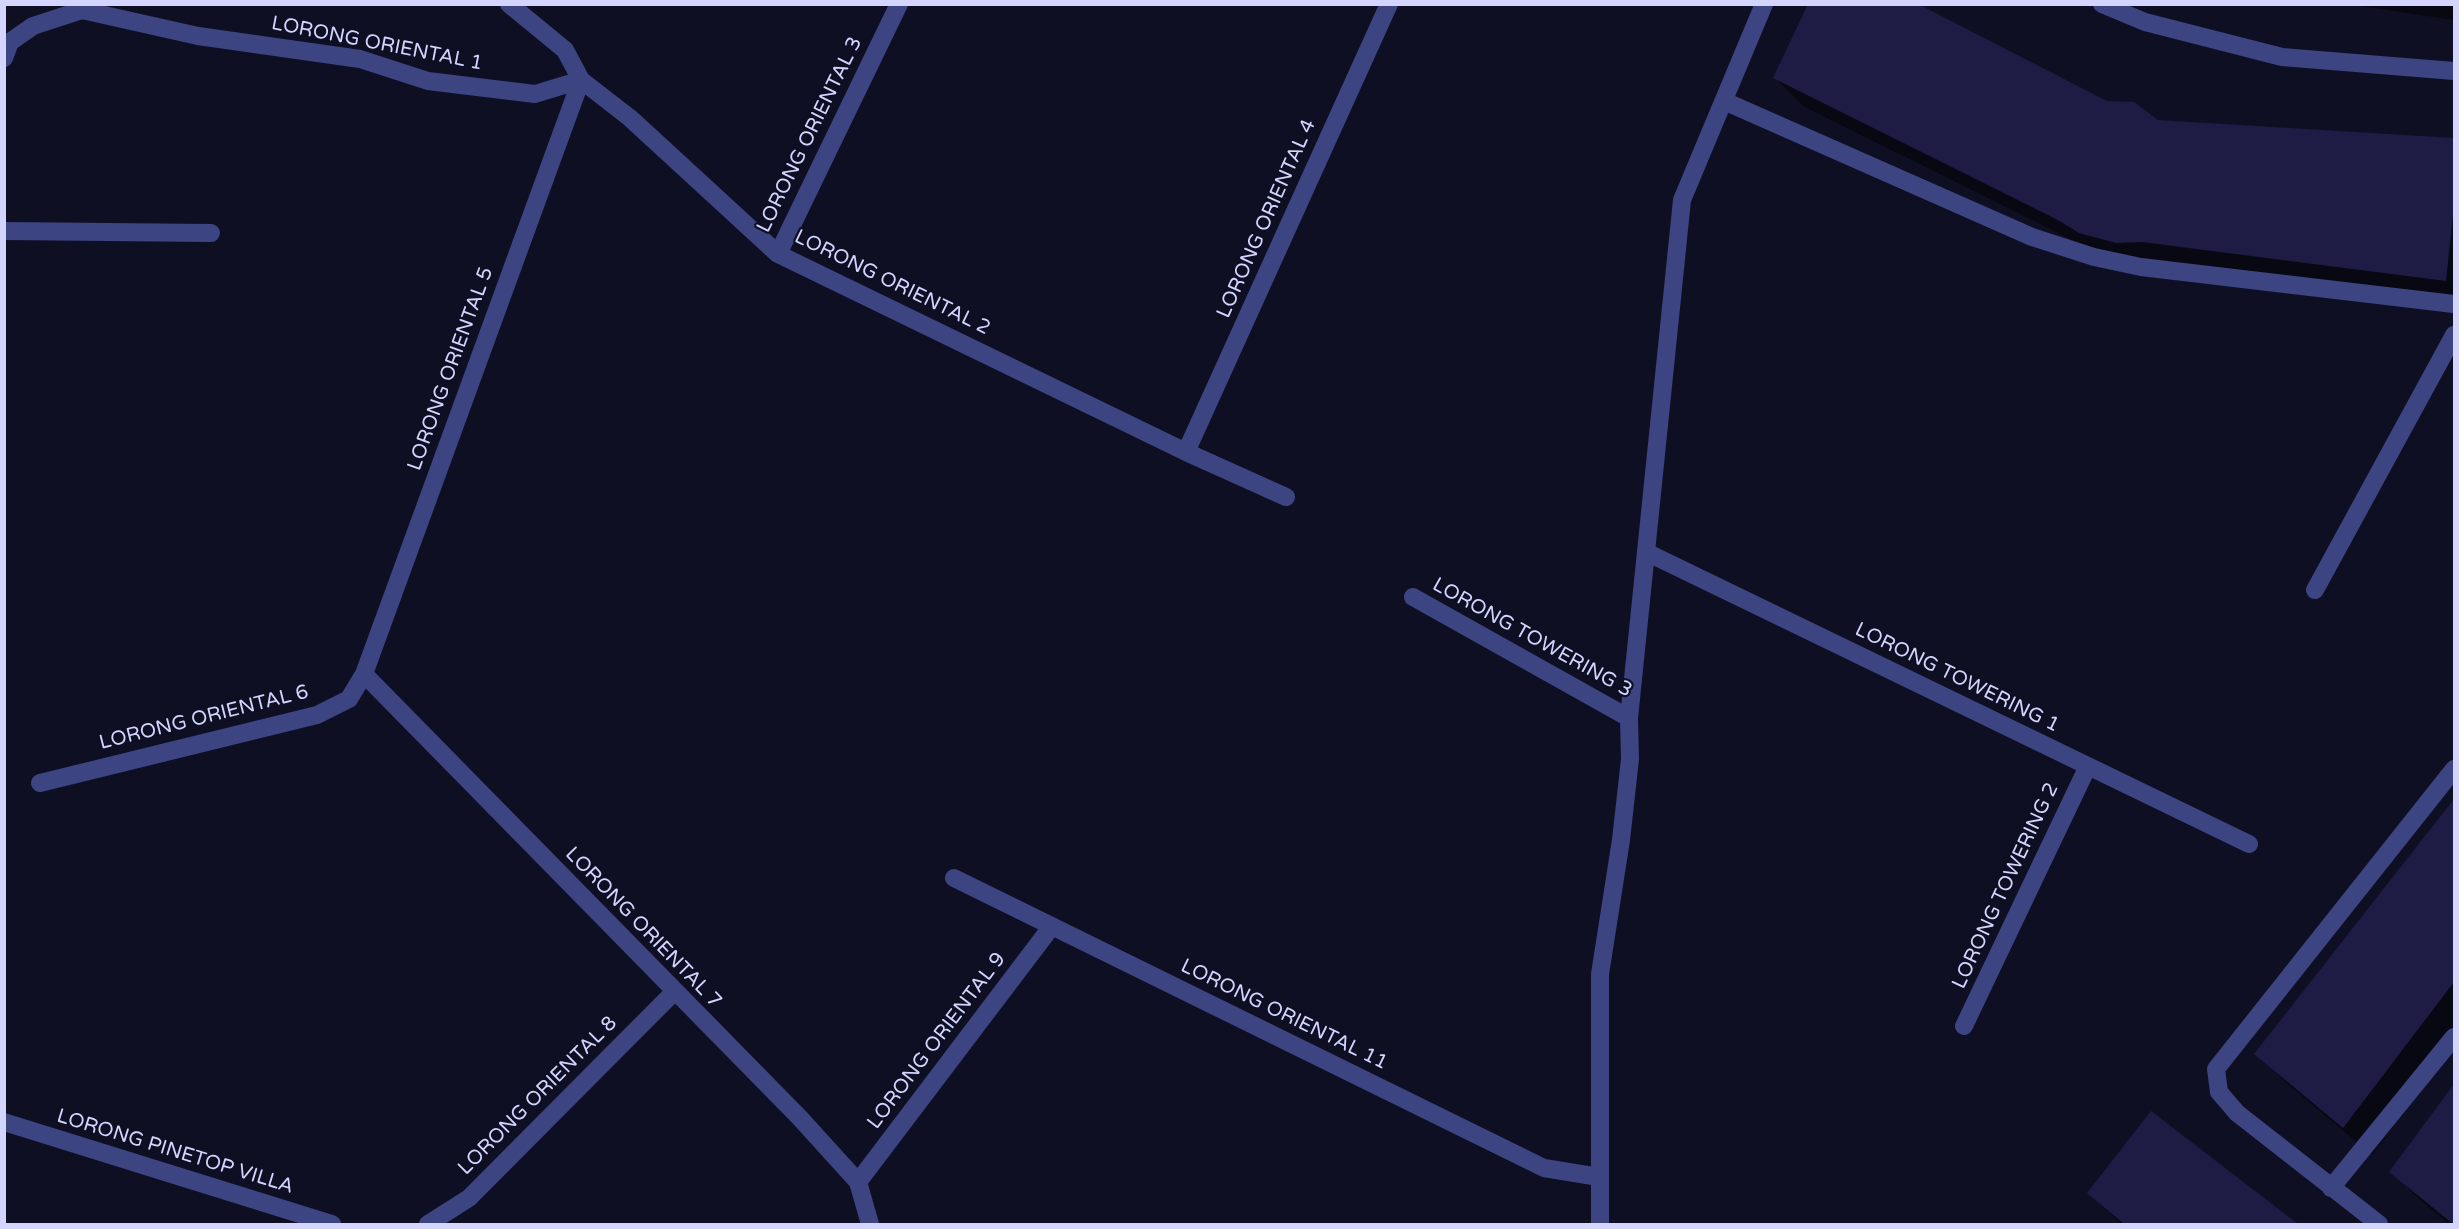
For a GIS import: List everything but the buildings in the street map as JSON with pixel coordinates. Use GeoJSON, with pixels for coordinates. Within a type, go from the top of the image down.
{"type":"FeatureCollection","features":[{"type":"Feature","properties":{"kind":"street","name":"LORONG ORIENTAL 2"},"geometry":{"type":"LineString","coordinates":[[509,4],[565,50],[580,80],[630,118],[778,254],[1186,452],[1286,497]]}},
{"type":"Feature","properties":{"kind":"street","name":"LORONG ORIENTAL 3"},"geometry":{"type":"LineString","coordinates":[[778,254],[899,4]]}},
{"type":"Feature","properties":{"kind":"street","name":"LORONG ORIENTAL 4"},"geometry":{"type":"LineString","coordinates":[[1186,452],[1389,4]]}},
{"type":"Feature","properties":{"kind":"street"},"geometry":{"type":"LineString","coordinates":[[1600,1224],[1600,974],[1621,840],[1630,759],[1629,718],[1682,200],[1764,4]]}},
{"type":"Feature","properties":{"kind":"street"},"geometry":{"type":"LineString","coordinates":[[2102,4],[2147,14],[2282,57],[2454,71]]}},
{"type":"Feature","properties":{"kind":"street","name":"LORONG ORIENTAL 1"},"geometry":{"type":"LineString","coordinates":[[4,58],[10,42],[33,26],[82,10],[198,36],[360,59],[428,81],[535,94],[580,80]]}},
{"type":"Feature","properties":{"kind":"street","name":"LORONG ORIENTAL 5"},"geometry":{"type":"LineString","coordinates":[[364,674],[580,80]]}},
{"type":"Feature","properties":{"kind":"street"},"geometry":{"type":"LineString","coordinates":[[1724,100],[2032,237],[2094,257],[2140,267],[2454,304]]}},
{"type":"Feature","properties":{"kind":"street"},"geometry":{"type":"LineString","coordinates":[[4,231],[211,233]]}},
{"type":"Feature","properties":{"kind":"street"},"geometry":{"type":"LineString","coordinates":[[2315,590],[2454,335]]}},
{"type":"Feature","properties":{"kind":"street","name":"LORONG TOWERING 1"},"geometry":{"type":"LineString","coordinates":[[1646,552],[2249,844]]}},
{"type":"Feature","properties":{"kind":"street","name":"LORONG TOWERING 3"},"geometry":{"type":"LineString","coordinates":[[1413,597],[1629,718]]}},
{"type":"Feature","properties":{"kind":"street","name":"LORONG ORIENTAL 6"},"geometry":{"type":"LineString","coordinates":[[40,783],[317,714],[349,699],[364,674]]}},
{"type":"Feature","properties":{"kind":"street","name":"LORONG ORIENTAL 7"},"geometry":{"type":"LineString","coordinates":[[364,674],[800,1118],[858,1182],[870,1224]]}},
{"type":"Feature","properties":{"kind":"street","name":"LORONG TOWERING 2"},"geometry":{"type":"LineString","coordinates":[[1964,1026],[2088,766]]}},
{"type":"Feature","properties":{"kind":"street"},"geometry":{"type":"LineString","coordinates":[[2379,1224],[2237,1113],[2219,1092],[2216,1069],[2454,769]]}},
{"type":"Feature","properties":{"kind":"street","name":"LORONG ORIENTAL 11"},"geometry":{"type":"LineString","coordinates":[[954,878],[1544,1168],[1599,1177]]}},
{"type":"Feature","properties":{"kind":"street","name":"LORONG ORIENTAL 9"},"geometry":{"type":"LineString","coordinates":[[858,1182],[1052,926]]}},
{"type":"Feature","properties":{"kind":"street","name":"LORONG ORIENTAL 8"},"geometry":{"type":"LineString","coordinates":[[428,1224],[469,1198],[674,992]]}},
{"type":"Feature","properties":{"kind":"street"},"geometry":{"type":"LineString","coordinates":[[2331,1188],[2454,1037]]}},
{"type":"Feature","properties":{"kind":"street","name":"LORONG PINETOP VILLA"},"geometry":{"type":"LineString","coordinates":[[4,1122],[332,1224]]}}]}
